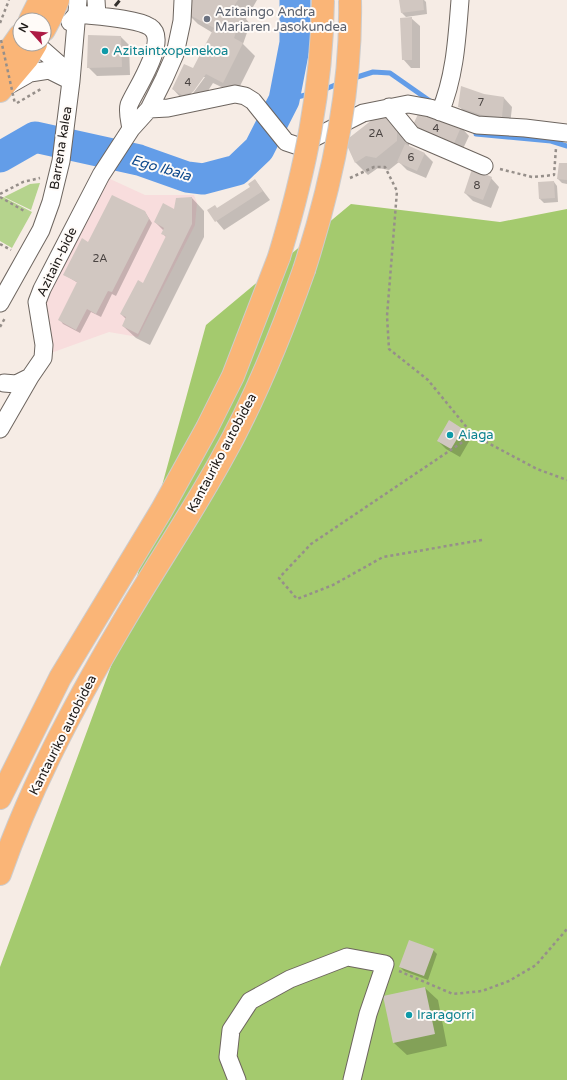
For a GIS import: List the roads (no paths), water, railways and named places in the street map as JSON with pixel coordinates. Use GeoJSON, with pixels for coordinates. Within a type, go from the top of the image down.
{"type":"FeatureCollection","features":[{"type":"Feature","properties":{"kind":"highway"},"geometry":{"type":"LineString","coordinates":[[34,12],[40,0]]}},
{"type":"Feature","properties":{"kind":"highway"},"geometry":{"type":"LineString","coordinates":[[52,15],[58,0]]}},
{"type":"Feature","properties":{"kind":"highway","name":"Kantauriko autobidea"},"geometry":{"type":"LineString","coordinates":[[0,798],[60,678],[161,511],[207,428],[233,376],[279,257],[304,170],[312,129],[323,28],[323,0]]}},
{"type":"Feature","properties":{"kind":"highway","name":"Kantauriko autobidea"},"geometry":{"type":"LineString","coordinates":[[0,874],[16,830],[32,794],[119,629],[183,527],[222,459],[255,394],[286,321],[321,216],[339,134],[346,74],[350,0]]}},
{"type":"Feature","properties":{"kind":"highway"},"geometry":{"type":"LineString","coordinates":[[0,64],[10,37]]}},
{"type":"Feature","properties":{"kind":"highway"},"geometry":{"type":"LineString","coordinates":[[6,95],[31,52]]}},
{"type":"Feature","properties":{"kind":"street"},"geometry":{"type":"LineString","coordinates":[[43,12],[49,0]]}},
{"type":"Feature","properties":{"kind":"street","name":"Azitain-bide"},"geometry":{"type":"LineString","coordinates":[[0,429],[30,376],[43,358],[44,345],[37,302],[42,289],[101,175],[131,130],[149,109],[175,54],[182,21],[183,0]]}},
{"type":"Feature","properties":{"kind":"street"},"geometry":{"type":"LineString","coordinates":[[440,112],[447,95],[456,49],[460,0]]}},
{"type":"Feature","properties":{"kind":"street"},"geometry":{"type":"LineString","coordinates":[[61,66],[70,21],[78,7],[97,8],[150,27],[155,34],[154,48],[150,66],[129,106],[131,130]]}},
{"type":"Feature","properties":{"kind":"street","name":"Barrena kalea"},"geometry":{"type":"LineString","coordinates":[[0,303],[41,230],[51,202],[61,161],[71,82],[78,7]]}},
{"type":"Feature","properties":{"kind":"street"},"geometry":{"type":"LineString","coordinates":[[45,52],[61,66],[71,82]]}},
{"type":"Feature","properties":{"kind":"street"},"geometry":{"type":"LineString","coordinates":[[6,95],[30,73],[49,70],[71,82]]}},
{"type":"Feature","properties":{"kind":"street"},"geometry":{"type":"LineString","coordinates":[[149,109],[168,108],[235,94],[245,96],[252,101],[286,142],[298,146],[364,114],[389,107],[408,104],[430,108],[477,125],[525,128],[567,133]]}},
{"type":"Feature","properties":{"kind":"street"},"geometry":{"type":"LineString","coordinates":[[389,107],[412,135],[484,166]]}},
{"type":"Feature","properties":{"kind":"street"},"geometry":{"type":"LineString","coordinates":[[1,380],[16,384],[30,376]]}},
{"type":"Feature","properties":{"kind":"street"},"geometry":{"type":"LineString","coordinates":[[1,380],[9,393],[11,410]]}},
{"type":"Feature","properties":{"kind":"street"},"geometry":{"type":"LineString","coordinates":[[237,1080],[228,1057],[231,1030],[250,1001],[290,979],[346,957],[385,964],[368,1014],[352,1080]]}},
{"type":"Feature","properties":{"kind":"waterway","name":"Ego Ibaia"},"geometry":{"type":"LineString","coordinates":[[0,157],[35,137],[139,160],[187,177],[203,179],[237,170],[259,149],[284,100],[295,43],[295,0]]}},
{"type":"Feature","properties":{"kind":"waterway"},"geometry":{"type":"LineString","coordinates":[[351,79],[373,72],[390,73],[430,101]]}},
{"type":"Feature","properties":{"kind":"waterway"},"geometry":{"type":"LineString","coordinates":[[323,90],[340,83]]}},
{"type":"Feature","properties":{"kind":"waterway"},"geometry":{"type":"LineString","coordinates":[[284,100],[310,94]]}},
{"type":"Feature","properties":{"kind":"waterway"},"geometry":{"type":"LineString","coordinates":[[476,134],[551,141],[567,146]]}},
{"type":"Feature","properties":{"kind":"railway"},"geometry":{"type":"LineString","coordinates":[[115,6],[120,0]]}},
{"type":"Feature","properties":{"kind":"place","name":"Azitaingo Andra Mariaren Jasokundea"},"geometry":{"type":"Point","coordinates":[207,19]}},
{"type":"Feature","properties":{"kind":"place","name":"Azitaintxopenekoa"},"geometry":{"type":"Point","coordinates":[105,51]}},
{"type":"Feature","properties":{"kind":"place","name":"Aiaga"},"geometry":{"type":"Point","coordinates":[450,435]}},
{"type":"Feature","properties":{"kind":"place","name":"Iraragorri"},"geometry":{"type":"Point","coordinates":[409,1015]}}]}
